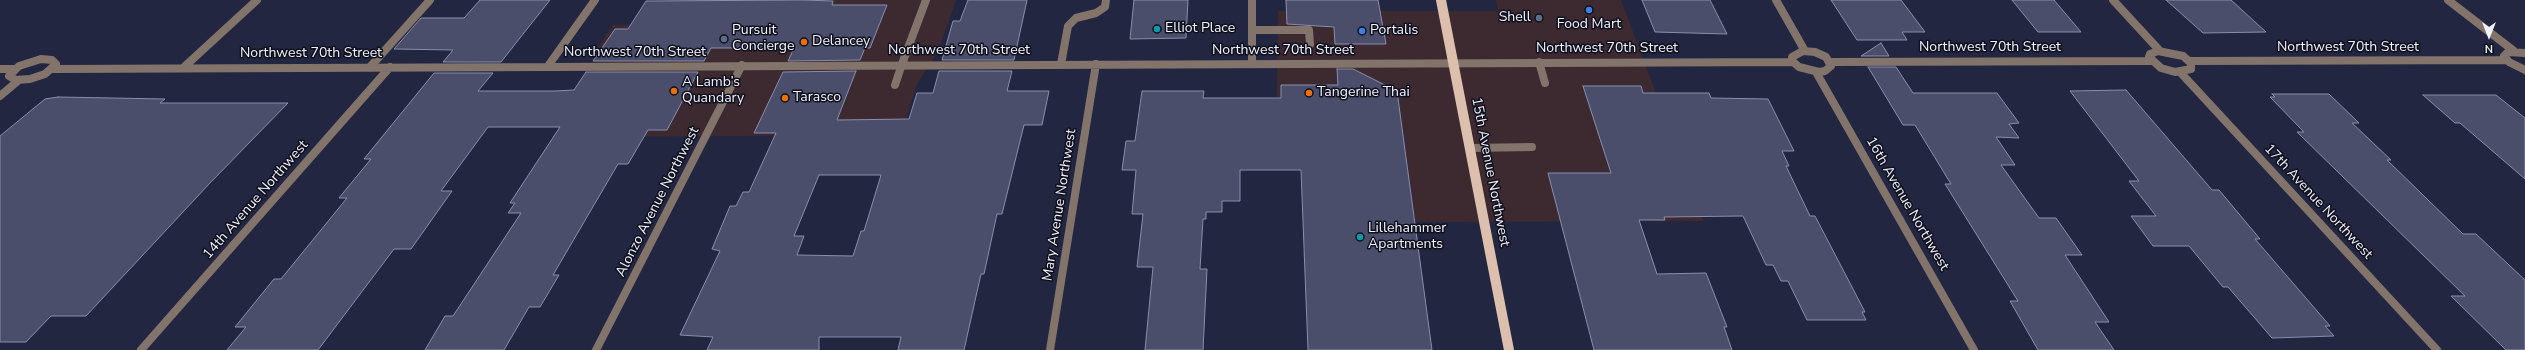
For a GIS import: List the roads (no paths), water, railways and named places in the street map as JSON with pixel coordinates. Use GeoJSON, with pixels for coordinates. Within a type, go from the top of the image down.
{"type":"FeatureCollection","features":[{"type":"Feature","properties":{"kind":"main road","name":"15th Avenue Northwest"},"geometry":{"type":"LineString","coordinates":[[1441,0],[1509,350]]}},
{"type":"Feature","properties":{"kind":"street"},"geometry":{"type":"LineString","coordinates":[[183,68],[257,0]]}},
{"type":"Feature","properties":{"kind":"street"},"geometry":{"type":"LineString","coordinates":[[370,67],[430,0]]}},
{"type":"Feature","properties":{"kind":"street"},"geometry":{"type":"LineString","coordinates":[[548,66],[595,0]]}},
{"type":"Feature","properties":{"kind":"street"},"geometry":{"type":"LineString","coordinates":[[895,85],[926,0]]}},
{"type":"Feature","properties":{"kind":"street"},"geometry":{"type":"LineString","coordinates":[[1061,64],[1068,26],[1076,18],[1096,13],[1105,7],[1106,0]]}},
{"type":"Feature","properties":{"kind":"street"},"geometry":{"type":"LineString","coordinates":[[1252,0],[1252,64]]}},
{"type":"Feature","properties":{"kind":"street"},"geometry":{"type":"LineString","coordinates":[[1776,0],[1805,51]]}},
{"type":"Feature","properties":{"kind":"street"},"geometry":{"type":"LineString","coordinates":[[2113,0],[2160,51]]}},
{"type":"Feature","properties":{"kind":"street"},"geometry":{"type":"LineString","coordinates":[[2448,0],[2514,51]]}},
{"type":"Feature","properties":{"kind":"street"},"geometry":{"type":"LineString","coordinates":[[1252,30],[1309,30],[1310,44]]}},
{"type":"Feature","properties":{"kind":"street"},"geometry":{"type":"LineString","coordinates":[[1805,51],[1820,54],[1831,62],[1829,69],[1816,72],[1805,70],[1794,62],[1792,57],[1794,54],[1805,51]]}},
{"type":"Feature","properties":{"kind":"street"},"geometry":{"type":"LineString","coordinates":[[2160,51],[2177,54],[2189,61],[2191,69],[2180,72],[2161,68],[2150,60],[2150,54],[2160,51]]}},
{"type":"Feature","properties":{"kind":"street"},"geometry":{"type":"LineString","coordinates":[[2525,53],[2514,51],[2504,54],[2507,60],[2525,70]]}},
{"type":"Feature","properties":{"kind":"street"},"geometry":{"type":"LineString","coordinates":[[47,59],[55,62],[52,69],[38,77],[19,80],[9,76],[14,69],[26,63],[47,59]]}},
{"type":"Feature","properties":{"kind":"street","name":"Northwest 70th Street"},"geometry":{"type":"LineString","coordinates":[[1831,62],[2150,60]]}},
{"type":"Feature","properties":{"kind":"street","name":"Northwest 70th Street"},"geometry":{"type":"LineString","coordinates":[[2189,61],[2507,60]]}},
{"type":"Feature","properties":{"kind":"street"},"geometry":{"type":"LineString","coordinates":[[1539,62],[1545,83]]}},
{"type":"Feature","properties":{"kind":"street","name":"Northwest 70th Street"},"geometry":{"type":"LineString","coordinates":[[52,69],[902,64],[1454,64],[1539,62],[1794,62]]}},
{"type":"Feature","properties":{"kind":"street","name":"Mary Avenue Northwest"},"geometry":{"type":"LineString","coordinates":[[1050,350],[1096,64]]}},
{"type":"Feature","properties":{"kind":"street","name":"Alonzo Avenue Northwest"},"geometry":{"type":"LineString","coordinates":[[596,350],[742,65]]}},
{"type":"Feature","properties":{"kind":"street","name":"14th Avenue Northwest"},"geometry":{"type":"LineString","coordinates":[[141,350],[390,67]]}},
{"type":"Feature","properties":{"kind":"street"},"geometry":{"type":"LineString","coordinates":[[0,68],[14,69]]}},
{"type":"Feature","properties":{"kind":"street","name":"16th Avenue Northwest"},"geometry":{"type":"LineString","coordinates":[[1816,72],[1974,350]]}},
{"type":"Feature","properties":{"kind":"street","name":"17th Avenue Northwest"},"geometry":{"type":"LineString","coordinates":[[2180,72],[2437,350]]}},
{"type":"Feature","properties":{"kind":"street"},"geometry":{"type":"LineString","coordinates":[[0,96],[19,80]]}},
{"type":"Feature","properties":{"kind":"street"},"geometry":{"type":"LineString","coordinates":[[1470,148],[1532,148]]}},
{"type":"Feature","properties":{"kind":"place","name":"Food Mart"},"geometry":{"type":"Point","coordinates":[1589,10]}},
{"type":"Feature","properties":{"kind":"place","name":"Shell"},"geometry":{"type":"Point","coordinates":[1539,18]}},
{"type":"Feature","properties":{"kind":"place","name":"Elliot Place"},"geometry":{"type":"Point","coordinates":[1157,29]}},
{"type":"Feature","properties":{"kind":"place","name":"Portalis"},"geometry":{"type":"Point","coordinates":[1362,31]}},
{"type":"Feature","properties":{"kind":"place","name":"Pursuit Concierge"},"geometry":{"type":"Point","coordinates":[724,39]}},
{"type":"Feature","properties":{"kind":"place","name":"Delancey"},"geometry":{"type":"Point","coordinates":[804,42]}},
{"type":"Feature","properties":{"kind":"place","name":"A Lamb’s Quandary"},"geometry":{"type":"Point","coordinates":[674,91]}},
{"type":"Feature","properties":{"kind":"place","name":"Tangerine Thai"},"geometry":{"type":"Point","coordinates":[1309,93]}},
{"type":"Feature","properties":{"kind":"place","name":"Tarasco"},"geometry":{"type":"Point","coordinates":[785,98]}},
{"type":"Feature","properties":{"kind":"place","name":"Lillehammer Apartments"},"geometry":{"type":"Point","coordinates":[1360,237]}}]}
